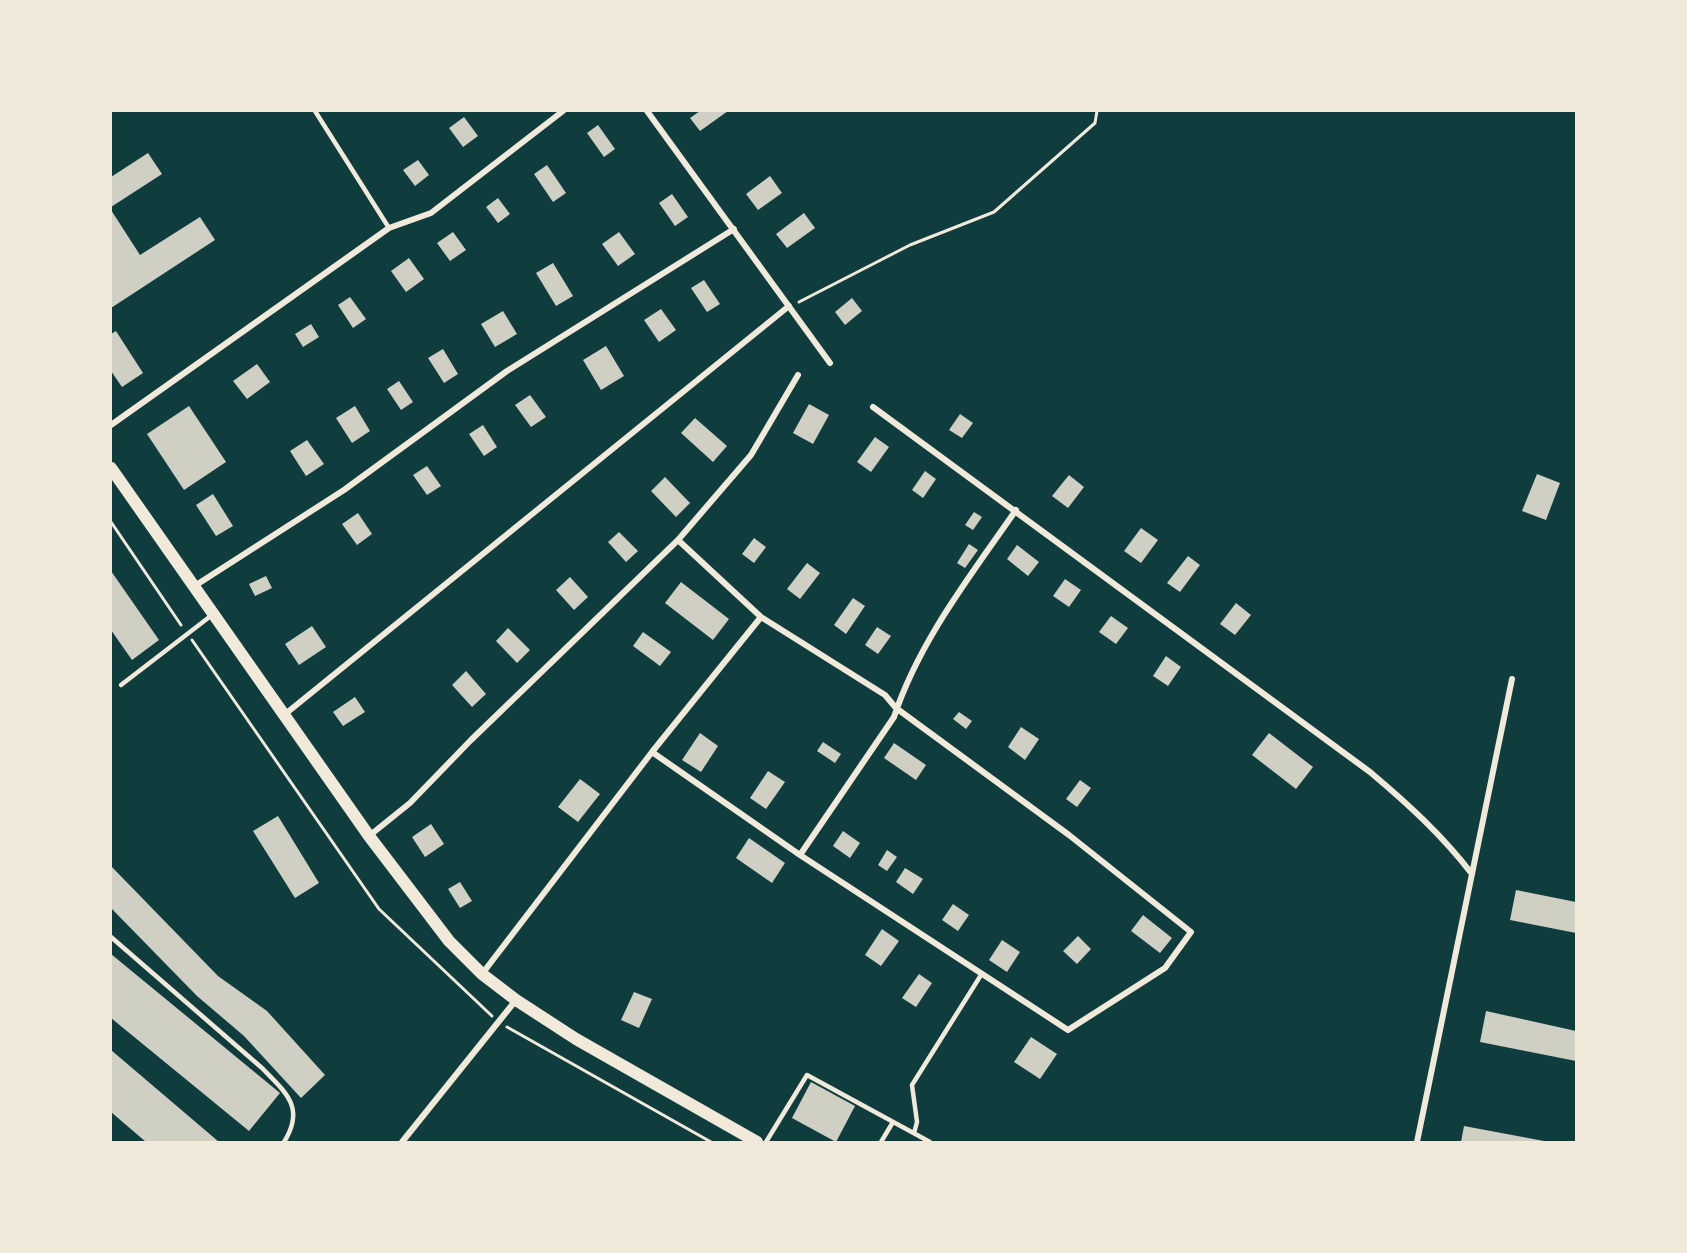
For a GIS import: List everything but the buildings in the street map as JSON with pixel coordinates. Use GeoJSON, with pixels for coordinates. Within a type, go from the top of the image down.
{"type":"FeatureCollection","features":[{"type":"Feature","properties":{"kind":"main road"},"geometry":{"type":"LineString","coordinates":[[111,468],[369,836],[449,941],[482,974],[516,1000],[576,1039],[757,1142]]}},
{"type":"Feature","properties":{"kind":"street"},"geometry":{"type":"LineString","coordinates":[[111,425],[389,228],[431,213],[563,111]]}},
{"type":"Feature","properties":{"kind":"street"},"geometry":{"type":"LineString","coordinates":[[647,111],[830,363]]}},
{"type":"Feature","properties":{"kind":"street"},"geometry":{"type":"LineString","coordinates":[[193,587],[344,490],[507,371],[734,229]]}},
{"type":"Feature","properties":{"kind":"street"},"geometry":{"type":"LineString","coordinates":[[284,715],[789,306]]}},
{"type":"Feature","properties":{"kind":"street"},"geometry":{"type":"LineString","coordinates":[[369,836],[410,803],[471,740],[678,540],[751,455],[798,375]]}},
{"type":"Feature","properties":{"kind":"street"},"geometry":{"type":"LineString","coordinates":[[873,406],[1370,772],[1418,812],[1472,874]]}},
{"type":"Feature","properties":{"kind":"street"},"geometry":{"type":"LineString","coordinates":[[800,855],[894,717],[896,708],[928,641],[1016,510]]}},
{"type":"Feature","properties":{"kind":"street"},"geometry":{"type":"LineString","coordinates":[[652,752],[800,855],[1068,1030],[1165,968],[1191,932],[1069,835],[896,708],[885,695],[761,617],[678,540]]}},
{"type":"Feature","properties":{"kind":"street"},"geometry":{"type":"LineString","coordinates":[[482,974],[652,752],[761,617]]}},
{"type":"Feature","properties":{"kind":"street"},"geometry":{"type":"LineString","coordinates":[[1417,1142],[1512,679]]}},
{"type":"Feature","properties":{"kind":"street"},"geometry":{"type":"LineString","coordinates":[[402,1142],[516,1000]]}},
{"type":"Feature","properties":{"kind":"lane"},"geometry":{"type":"LineString","coordinates":[[315,111],[389,228]]}},
{"type":"Feature","properties":{"kind":"lane"},"geometry":{"type":"LineString","coordinates":[[121,685],[213,614]]}},
{"type":"Feature","properties":{"kind":"lane"},"geometry":{"type":"LineString","coordinates":[[111,937],[262,1068],[284,1091],[295,1113],[294,1123],[284,1142]]}},
{"type":"Feature","properties":{"kind":"lane"},"geometry":{"type":"LineString","coordinates":[[914,1133],[917,1122],[912,1085],[981,975]]}},
{"type":"Feature","properties":{"kind":"lane"},"geometry":{"type":"LineString","coordinates":[[766,1142],[807,1075],[930,1142]]}},
{"type":"Feature","properties":{"kind":"lane"},"geometry":{"type":"LineString","coordinates":[[881,1142],[893,1122]]}},
{"type":"Feature","properties":{"kind":"path"},"geometry":{"type":"LineString","coordinates":[[789,306],[910,246],[994,212],[1095,123],[1098,111]]}}]}
